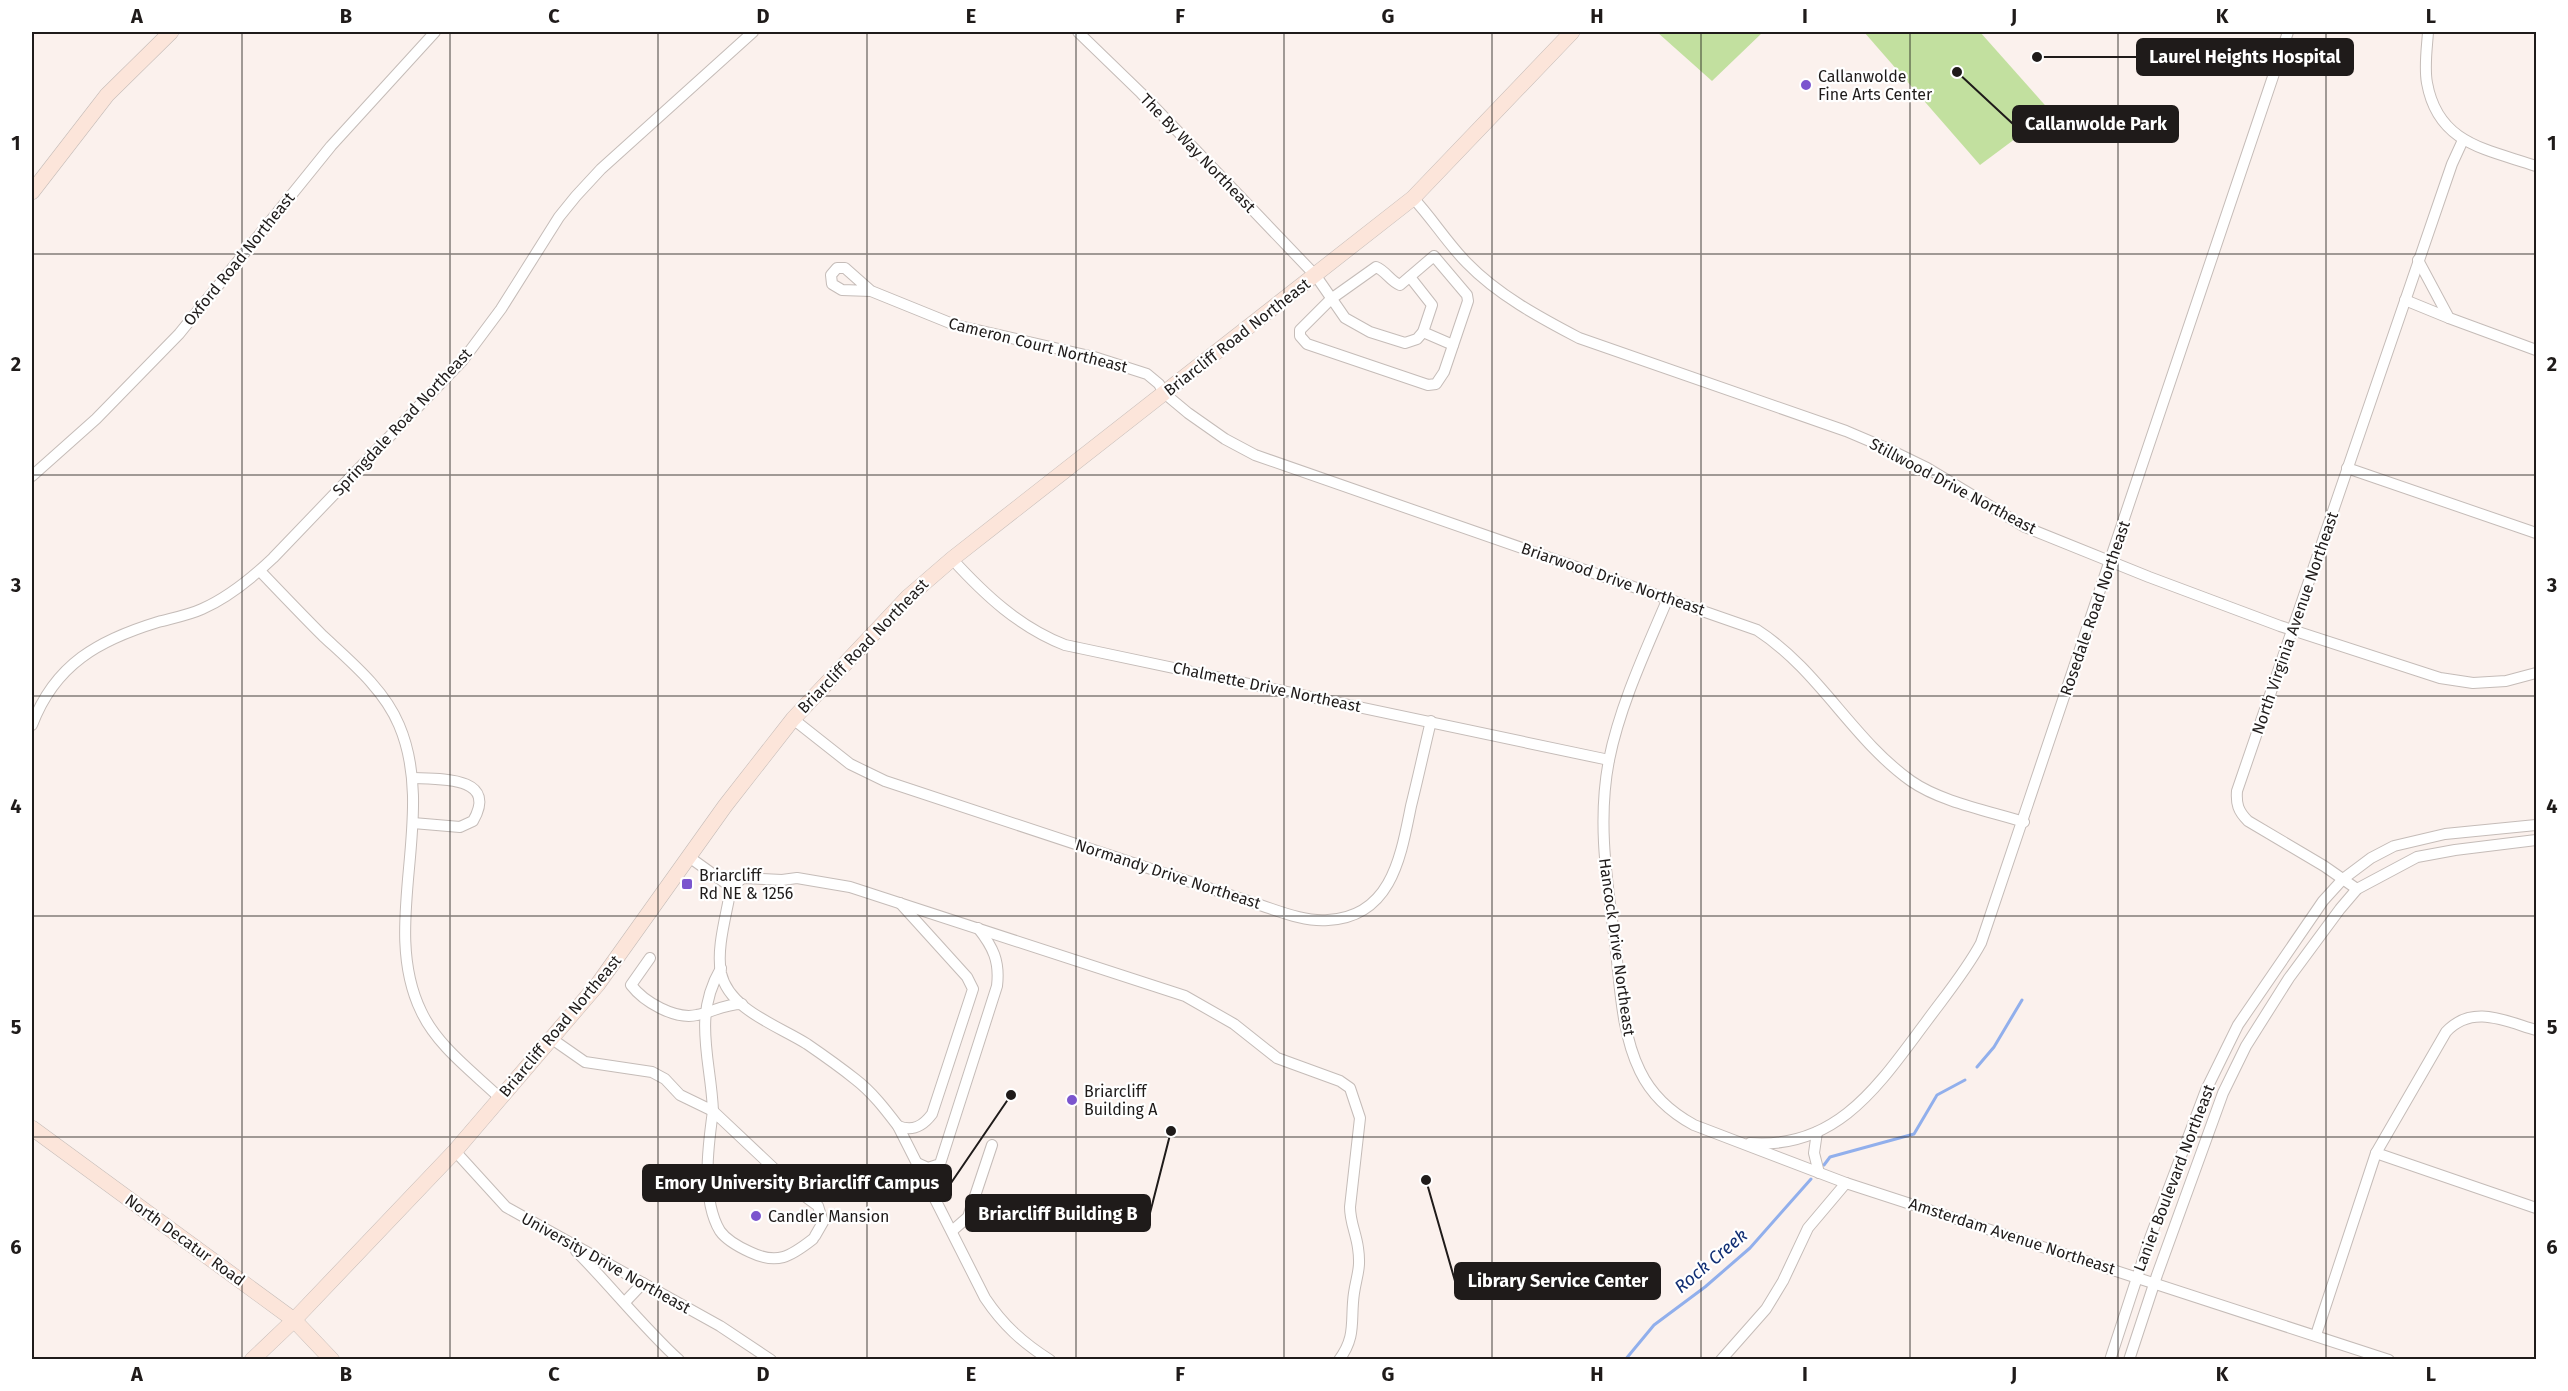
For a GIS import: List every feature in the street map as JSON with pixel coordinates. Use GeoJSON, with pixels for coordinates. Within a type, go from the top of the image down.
{"type":"FeatureCollection","features":[{"type":"Feature","properties":{"kind":"main road"},"geometry":{"type":"LineString","coordinates":[[32,192],[107,95],[171,32]]}},
{"type":"Feature","properties":{"kind":"main road","name":"Briarcliff Road Northeast"},"geometry":{"type":"LineString","coordinates":[[252,1359],[294,1320],[455,1151],[552,1039],[622,951],[739,787],[793,719],[908,597],[952,559],[1413,198],[1572,32]]}},
{"type":"Feature","properties":{"kind":"main road","name":"North Decatur Road"},"geometry":{"type":"LineString","coordinates":[[32,1128],[294,1320],[332,1359]]}},
{"type":"Feature","properties":{"kind":"street","name":"Oxford Road Northeast"},"geometry":{"type":"LineString","coordinates":[[32,476],[110,405],[179,334],[331,146],[435,32]]}},
{"type":"Feature","properties":{"kind":"street","name":"Springdale Road Northeast"},"geometry":{"type":"LineString","coordinates":[[32,725],[42,700],[64,671],[94,648],[127,632],[202,609],[231,593],[260,571],[463,360],[501,309],[559,217],[600,169],[753,32]]}},
{"type":"Feature","properties":{"kind":"street","name":"The By Way Northeast"},"geometry":{"type":"LineString","coordinates":[[1078,32],[1141,93],[1316,276],[1345,318],[1370,332],[1405,343],[1417,339],[1423,332]]}},
{"type":"Feature","properties":{"kind":"street","name":"Rosedale Road Northeast"},"geometry":{"type":"LineString","coordinates":[[1738,1142],[1773,1143],[1817,1132],[1846,1116],[1861,1103],[1900,1057],[1972,959],[1985,936],[2288,32]]}},
{"type":"Feature","properties":{"kind":"street"},"geometry":{"type":"LineString","coordinates":[[2428,32],[2427,83],[2437,114],[2449,130],[2463,140],[2536,166]]}},
{"type":"Feature","properties":{"kind":"street","name":"North Virginia Avenue Northeast"},"geometry":{"type":"LineString","coordinates":[[2357,889],[2247,820],[2240,814],[2236,803],[2237,791],[2418,260],[2452,164],[2463,140]]}},
{"type":"Feature","properties":{"kind":"street","name":"Stillwood Drive Northeast"},"geometry":{"type":"LineString","coordinates":[[1413,198],[1466,262],[1505,295],[1579,338],[1874,442],[1927,468],[2018,523],[2149,577],[2292,630],[2440,678],[2473,683],[2506,681],[2536,674]]}},
{"type":"Feature","properties":{"kind":"street"},"geometry":{"type":"LineString","coordinates":[[1434,256],[1452,277],[1467,295],[1468,301],[1441,380],[1436,384],[1428,385],[1307,344],[1300,336],[1300,330],[1331,299],[1376,267],[1382,270],[1392,282],[1400,285],[1434,256]]}},
{"type":"Feature","properties":{"kind":"street"},"geometry":{"type":"LineString","coordinates":[[2418,260],[2449,318]]}},
{"type":"Feature","properties":{"kind":"street"},"geometry":{"type":"LineString","coordinates":[[1452,277],[1466,262]]}},
{"type":"Feature","properties":{"kind":"street"},"geometry":{"type":"LineString","coordinates":[[1410,277],[1432,305],[1423,332],[1453,345]]}},
{"type":"Feature","properties":{"kind":"street","name":"Cameron Court Northeast"},"geometry":{"type":"LineString","coordinates":[[871,291],[955,325],[1094,357],[1147,374],[1159,384],[1164,393]]}},
{"type":"Feature","properties":{"kind":"street"},"geometry":{"type":"LineString","coordinates":[[2405,300],[2536,350]]}},
{"type":"Feature","properties":{"kind":"street","name":"Briarwood Drive Northeast"},"geometry":{"type":"LineString","coordinates":[[1164,393],[1212,430],[1255,455],[1757,630],[1797,660],[1879,754],[1913,782],[1964,804],[2024,822]]}},
{"type":"Feature","properties":{"kind":"street"},"geometry":{"type":"LineString","coordinates":[[2347,468],[2536,533]]}},
{"type":"Feature","properties":{"kind":"street","name":"Chalmette Drive Northeast"},"geometry":{"type":"LineString","coordinates":[[952,559],[984,592],[1016,620],[1065,645],[1609,760]]}},
{"type":"Feature","properties":{"kind":"street"},"geometry":{"type":"LineString","coordinates":[[260,571],[365,676],[399,724],[413,778],[413,823],[406,919],[407,970],[421,1012],[436,1034],[500,1098]]}},
{"type":"Feature","properties":{"kind":"street","name":"Hancock Drive Northeast"},"geometry":{"type":"LineString","coordinates":[[1668,598],[1636,676],[1609,760],[1604,820],[1605,876],[1622,1005],[1634,1057],[1648,1086],[1671,1111],[1694,1125],[1738,1142]]}},
{"type":"Feature","properties":{"kind":"street","name":"Normandy Drive Northeast"},"geometry":{"type":"LineString","coordinates":[[793,719],[850,764],[885,781],[1257,904],[1310,919],[1326,921],[1358,912],[1376,899],[1392,879],[1404,842],[1431,721]]}},
{"type":"Feature","properties":{"kind":"street"},"geometry":{"type":"LineString","coordinates":[[413,778],[466,783],[477,794],[479,804],[473,820],[460,827],[413,823]]}},
{"type":"Feature","properties":{"kind":"street","name":"Lanier Boulevard Northeast"},"geometry":{"type":"LineString","coordinates":[[2110,1359],[2191,1124],[2236,1028],[2323,901],[2343,879],[2371,858],[2394,846],[2445,834],[2536,825]]}},
{"type":"Feature","properties":{"kind":"street","name":"Lanier Boulevard Northeast"},"geometry":{"type":"LineString","coordinates":[[2129,1359],[2213,1115],[2252,1037],[2289,978],[2357,889],[2417,857],[2536,840]]}},
{"type":"Feature","properties":{"kind":"street"},"geometry":{"type":"LineString","coordinates":[[689,857],[731,887]]}},
{"type":"Feature","properties":{"kind":"street"},"geometry":{"type":"LineString","coordinates":[[1050,1359],[1027,1345],[1000,1320],[985,1298],[898,1126],[886,1110],[856,1080],[807,1044],[742,1004],[731,993],[722,976],[721,968],[731,887],[742,878],[812,879],[850,887],[1185,996],[1234,1024],[1277,1058],[1350,1088],[1360,1118],[1350,1222],[1358,1245],[1361,1270],[1354,1294],[1353,1330],[1339,1359]]}},
{"type":"Feature","properties":{"kind":"street"},"geometry":{"type":"LineString","coordinates":[[898,1126],[906,1129],[914,1128],[927,1121],[932,1114],[973,989],[967,977],[900,903]]}},
{"type":"Feature","properties":{"kind":"street"},"geometry":{"type":"LineString","coordinates":[[935,1198],[940,1164],[997,986],[998,961],[989,942],[977,927]]}},
{"type":"Feature","properties":{"kind":"street"},"geometry":{"type":"LineString","coordinates":[[650,958],[631,985],[636,992],[654,1004],[681,1016],[742,1004]]}},
{"type":"Feature","properties":{"kind":"street"},"geometry":{"type":"LineString","coordinates":[[721,968],[712,983],[705,1013],[705,1052],[713,1111],[707,1182],[714,1216],[720,1231],[730,1242],[766,1259],[777,1260],[788,1255],[814,1238],[823,1222],[818,1206],[792,1187]]}},
{"type":"Feature","properties":{"kind":"street"},"geometry":{"type":"LineString","coordinates":[[2316,1335],[2376,1153],[2446,1032],[2452,1025],[2470,1016],[2480,1015],[2536,1030]]}},
{"type":"Feature","properties":{"kind":"street"},"geometry":{"type":"LineString","coordinates":[[2236,1028],[2252,1037]]}},
{"type":"Feature","properties":{"kind":"street"},"geometry":{"type":"LineString","coordinates":[[552,1039],[585,1062],[652,1072],[665,1080],[680,1095],[713,1111],[783,1177]]}},
{"type":"Feature","properties":{"kind":"street"},"geometry":{"type":"LineString","coordinates":[[1817,1132],[1814,1153],[1819,1173]]}},
{"type":"Feature","properties":{"kind":"street","name":"Amsterdam Avenue Northeast"},"geometry":{"type":"LineString","coordinates":[[1738,1142],[1846,1183],[2389,1359]]}},
{"type":"Feature","properties":{"kind":"street"},"geometry":{"type":"LineString","coordinates":[[952,1231],[968,1217],[992,1145]]}},
{"type":"Feature","properties":{"kind":"street","name":"University Drive Northeast"},"geometry":{"type":"LineString","coordinates":[[455,1151],[506,1207],[720,1326],[771,1359]]}},
{"type":"Feature","properties":{"kind":"street"},"geometry":{"type":"LineString","coordinates":[[2376,1153],[2536,1208]]}},
{"type":"Feature","properties":{"kind":"street"},"geometry":{"type":"LineString","coordinates":[[917,1163],[928,1168],[940,1164]]}},
{"type":"Feature","properties":{"kind":"street"},"geometry":{"type":"LineString","coordinates":[[1721,1359],[1766,1309],[1783,1281],[1808,1228],[1846,1183]]}},
{"type":"Feature","properties":{"kind":"street"},"geometry":{"type":"LineString","coordinates":[[568,1243],[625,1302],[639,1320],[679,1359]]}},
{"type":"Feature","properties":{"kind":"street"},"geometry":{"type":"LineString","coordinates":[[625,1302],[643,1283]]}},
{"type":"Feature","properties":{"kind":"green space"},"geometry":{"type":"Polygon","coordinates":[[[1657,32],[1763,32],[1712,81],[1657,32]]]}},
{"type":"Feature","properties":{"kind":"green space"},"geometry":{"type":"Polygon","coordinates":[[[1864,32],[1980,32],[2051,112],[1980,165],[1864,32]]]}},
{"type":"Feature","properties":{"kind":"waterway","name":"Rock Creek"},"geometry":{"type":"LineString","coordinates":[[1977,1067],[1994,1047],[2022,1000]]}},
{"type":"Feature","properties":{"kind":"waterway","name":"Rock Creek"},"geometry":{"type":"LineString","coordinates":[[1824,1165],[1830,1157],[1914,1134],[1937,1095],[1965,1080]]}},
{"type":"Feature","properties":{"kind":"waterway","name":"Rock Creek"},"geometry":{"type":"LineString","coordinates":[[1625,1360],[1654,1325],[1705,1287],[1750,1248],[1811,1179]]}},
{"type":"Feature","properties":{"kind":"place","name":"Laurel Heights Hospital"},"geometry":{"type":"Point","coordinates":[2037,57]}},
{"type":"Feature","properties":{"kind":"place","name":"Callanwolde Park"},"geometry":{"type":"Point","coordinates":[1957,72]}},
{"type":"Feature","properties":{"kind":"place","name":"Callanwolde Fine Arts Center"},"geometry":{"type":"Point","coordinates":[1806,85]}},
{"type":"Feature","properties":{"kind":"place","name":"Briarcliff Rd NE & 1256"},"geometry":{"type":"Point","coordinates":[687,884]}},
{"type":"Feature","properties":{"kind":"place","name":"Emory University Briarcliff Campus"},"geometry":{"type":"Point","coordinates":[1011,1095]}},
{"type":"Feature","properties":{"kind":"place","name":"Briarcliff Building A"},"geometry":{"type":"Point","coordinates":[1072,1100]}},
{"type":"Feature","properties":{"kind":"place","name":"Briarcliff Building B"},"geometry":{"type":"Point","coordinates":[1171,1131]}},
{"type":"Feature","properties":{"kind":"place","name":"Library Service Center"},"geometry":{"type":"Point","coordinates":[1426,1180]}},
{"type":"Feature","properties":{"kind":"place","name":"Candler Mansion"},"geometry":{"type":"Point","coordinates":[756,1216]}}]}
